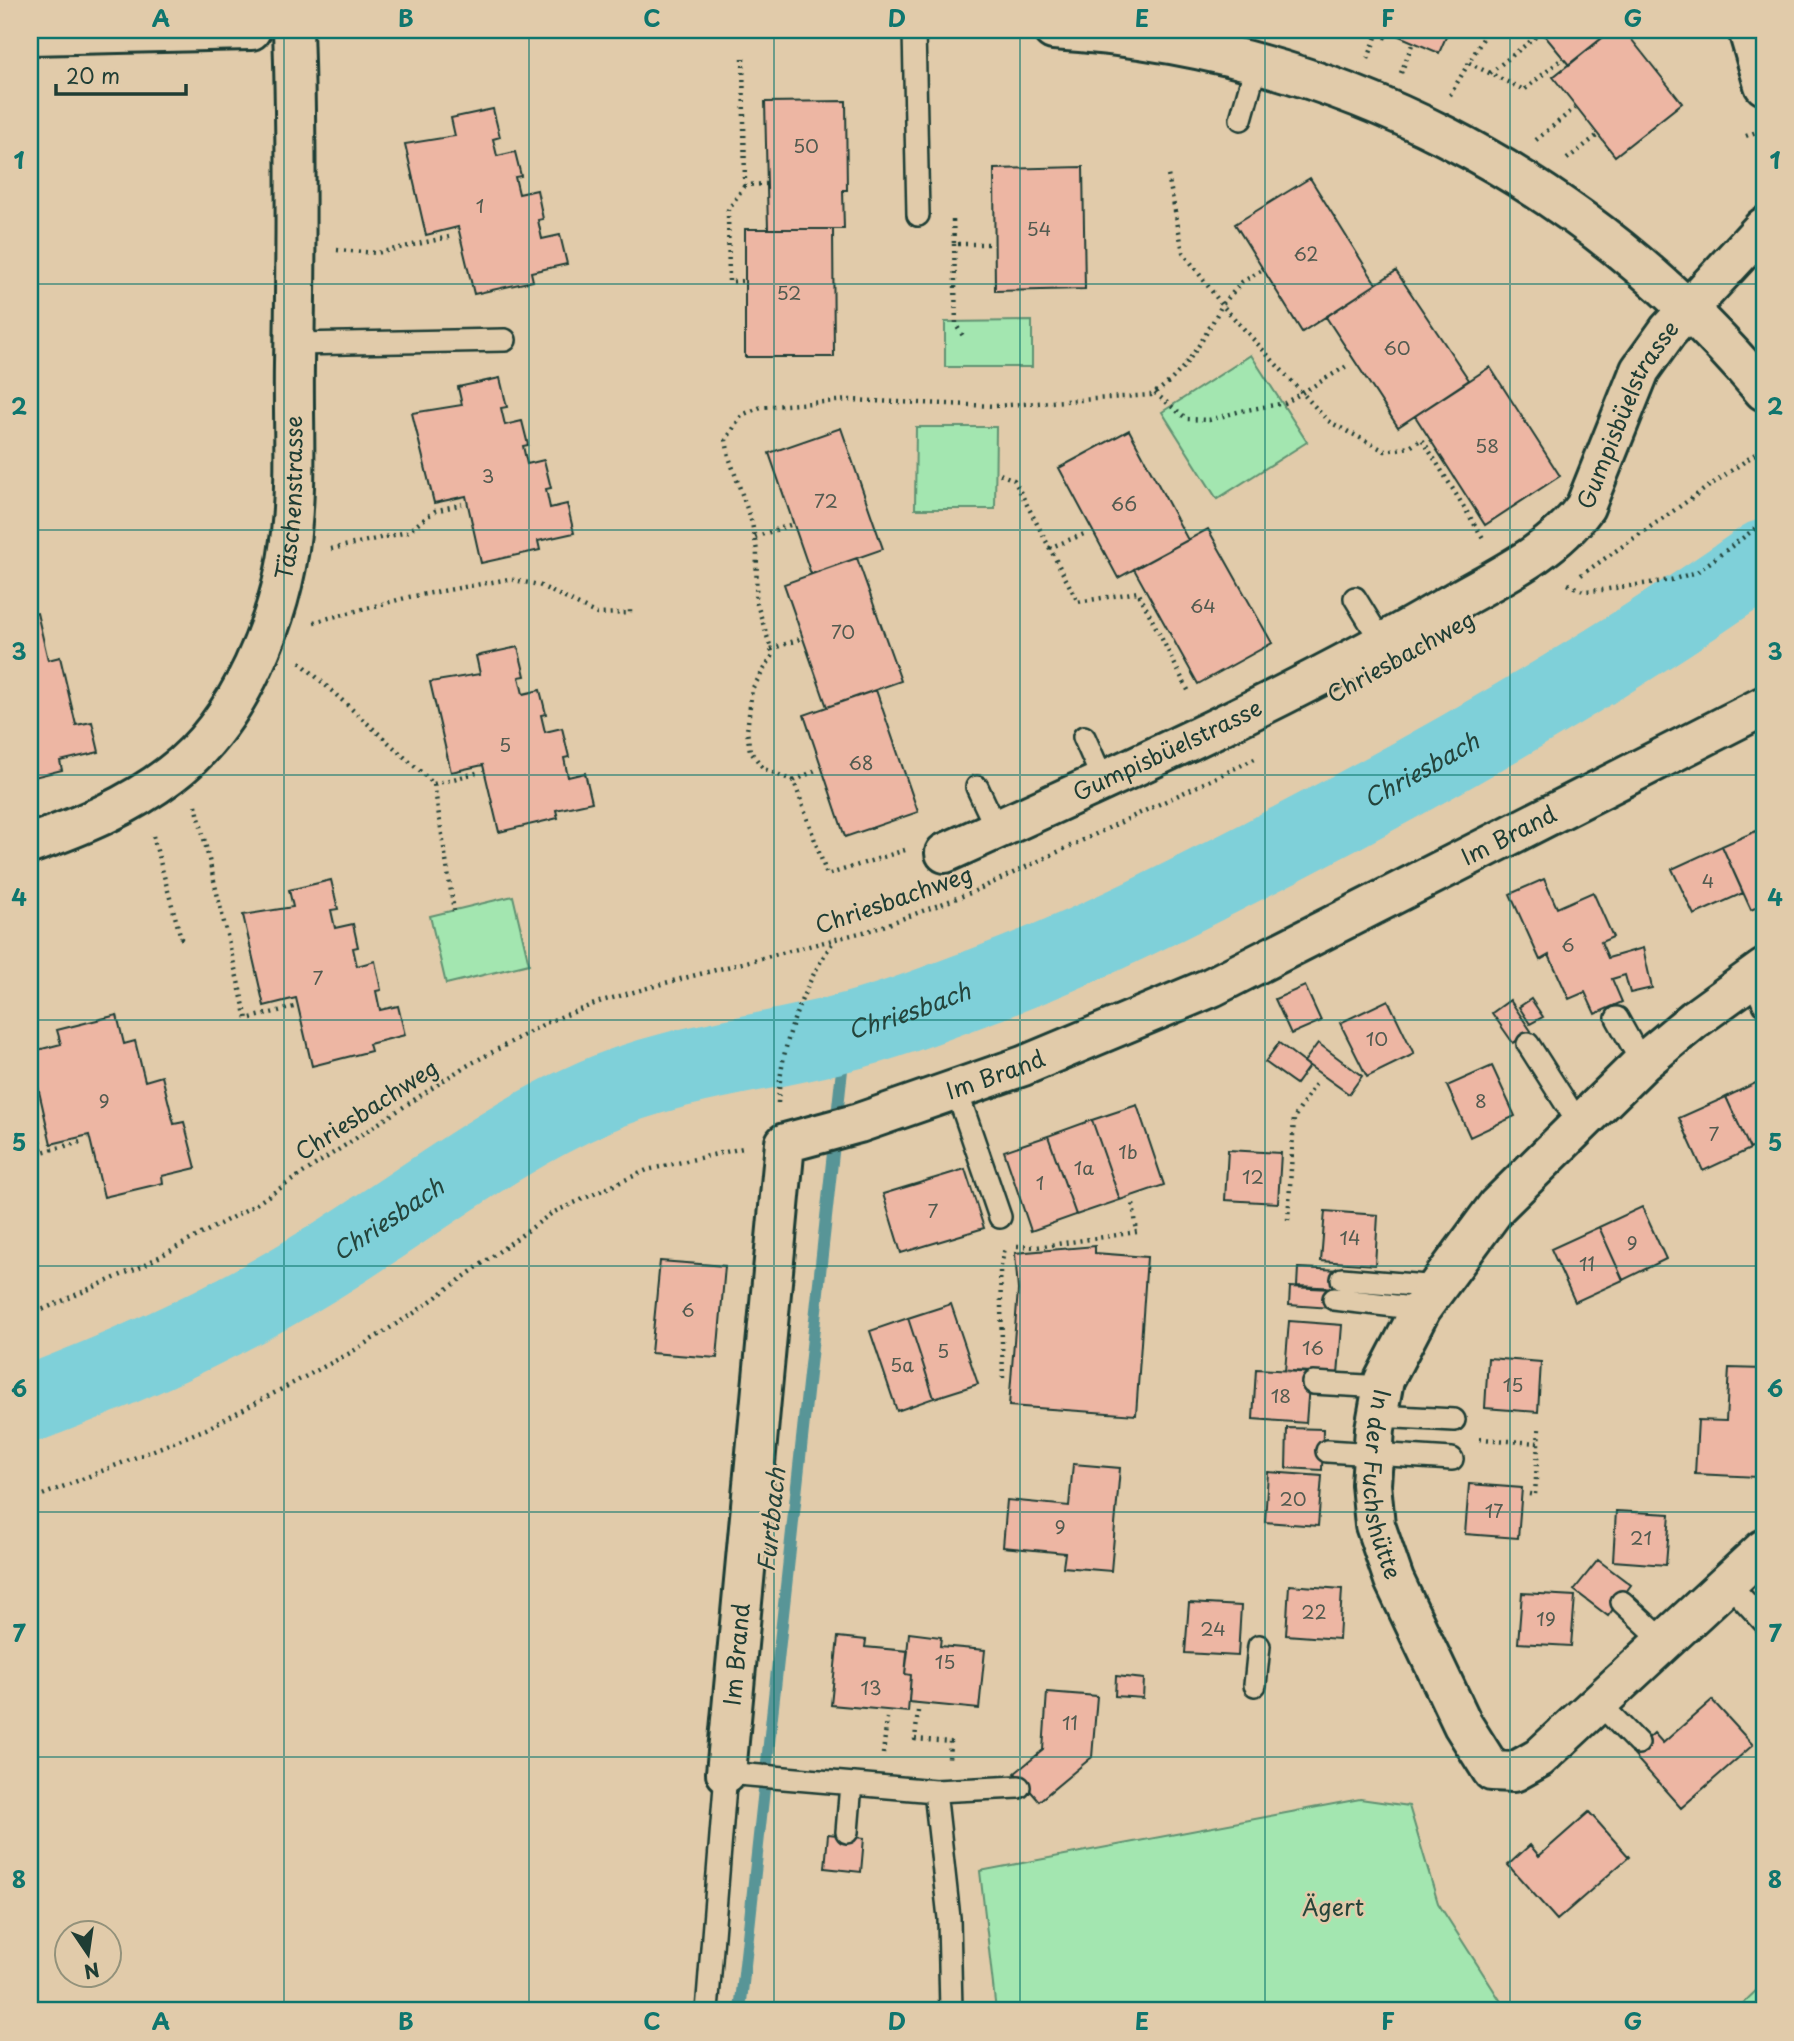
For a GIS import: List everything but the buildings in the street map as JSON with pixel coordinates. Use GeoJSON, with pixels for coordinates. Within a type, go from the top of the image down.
{"type":"FeatureCollection","features":[{"type":"Feature","properties":{"kind":"street"},"geometry":{"type":"LineString","coordinates":[[30,34],[251,30]]}},
{"type":"Feature","properties":{"kind":"street","name":"Täschenstrasse"},"geometry":{"type":"LineString","coordinates":[[30,844],[91,822],[133,800],[174,772],[219,724],[254,669],[274,615],[291,533],[296,114],[293,30]]}},
{"type":"Feature","properties":{"kind":"street","name":"Gumpisbüelstrasse"},"geometry":{"type":"LineString","coordinates":[[945,853],[1209,732],[1382,642],[1539,552],[1571,526],[1585,507],[1640,370],[1688,308],[1629,255],[1569,210],[1512,171],[1430,129],[1345,92],[1257,62],[1186,44],[1053,30]]}},
{"type":"Feature","properties":{"kind":"street"},"geometry":{"type":"LineString","coordinates":[[1748,30],[1764,85]]}},
{"type":"Feature","properties":{"kind":"street"},"geometry":{"type":"LineString","coordinates":[[1764,227],[1688,308],[1764,391]]}},
{"type":"Feature","properties":{"kind":"street","name":"Im Brand"},"geometry":{"type":"LineString","coordinates":[[734,1774],[791,1129],[859,1123],[1023,1066],[1212,988],[1764,706]]}},
{"type":"Feature","properties":{"kind":"street","name":"In der Fuchshütte"},"geometry":{"type":"LineString","coordinates":[[1760,983],[1642,1063],[1497,1206],[1430,1298],[1380,1401],[1371,1484],[1375,1525],[1394,1580],[1463,1726],[1492,1771],[1514,1772],[1539,1758],[1764,1549]]}},
{"type":"Feature","properties":{"kind":"lane"},"geometry":{"type":"LineString","coordinates":[[914,30],[918,215]]}},
{"type":"Feature","properties":{"kind":"lane"},"geometry":{"type":"LineString","coordinates":[[1241,118],[1257,62]]}},
{"type":"Feature","properties":{"kind":"lane"},"geometry":{"type":"LineString","coordinates":[[295,344],[505,340]]}},
{"type":"Feature","properties":{"kind":"lane"},"geometry":{"type":"LineString","coordinates":[[1355,598],[1382,642]]}},
{"type":"Feature","properties":{"kind":"lane"},"geometry":{"type":"LineString","coordinates":[[1084,737],[1104,780]]}},
{"type":"Feature","properties":{"kind":"lane"},"geometry":{"type":"LineString","coordinates":[[977,787],[997,830]]}},
{"type":"Feature","properties":{"kind":"lane"},"geometry":{"type":"LineString","coordinates":[[1617,1018],[1642,1063]]}},
{"type":"Feature","properties":{"kind":"lane"},"geometry":{"type":"LineString","coordinates":[[1528,1044],[1579,1124]]}},
{"type":"Feature","properties":{"kind":"lane"},"geometry":{"type":"LineString","coordinates":[[956,1089],[1000,1217]]}},
{"type":"Feature","properties":{"kind":"lane"},"geometry":{"type":"LineString","coordinates":[[1342,1279],[1430,1298]]}},
{"type":"Feature","properties":{"kind":"lane"},"geometry":{"type":"LineString","coordinates":[[1334,1299],[1430,1298]]}},
{"type":"Feature","properties":{"kind":"lane"},"geometry":{"type":"LineString","coordinates":[[1313,1383],[1454,1420]]}},
{"type":"Feature","properties":{"kind":"lane"},"geometry":{"type":"LineString","coordinates":[[1327,1451],[1452,1460]]}},
{"type":"Feature","properties":{"kind":"lane"},"geometry":{"type":"LineString","coordinates":[[1728,1583],[1764,1622]]}},
{"type":"Feature","properties":{"kind":"lane"},"geometry":{"type":"LineString","coordinates":[[1622,1602],[1665,1642]]}},
{"type":"Feature","properties":{"kind":"lane"},"geometry":{"type":"LineString","coordinates":[[1255,1685],[1259,1646]]}},
{"type":"Feature","properties":{"kind":"lane"},"geometry":{"type":"LineString","coordinates":[[1599,1703],[1638,1743]]}},
{"type":"Feature","properties":{"kind":"lane"},"geometry":{"type":"LineString","coordinates":[[707,2011],[734,1774],[935,1791],[1019,1787]]}},
{"type":"Feature","properties":{"kind":"lane"},"geometry":{"type":"LineString","coordinates":[[846,1832],[851,1784]]}},
{"type":"Feature","properties":{"kind":"lane"},"geometry":{"type":"LineString","coordinates":[[935,1791],[949,1918],[951,2011]]}},
{"type":"Feature","properties":{"kind":"path"},"geometry":{"type":"LineString","coordinates":[[1430,129],[1488,30]]}},
{"type":"Feature","properties":{"kind":"path"},"geometry":{"type":"LineString","coordinates":[[1365,66],[1377,34],[1388,38],[1390,32]]}},
{"type":"Feature","properties":{"kind":"path"},"geometry":{"type":"LineString","coordinates":[[1490,73],[1542,32]]}},
{"type":"Feature","properties":{"kind":"path"},"geometry":{"type":"LineString","coordinates":[[1398,80],[1413,42]]}},
{"type":"Feature","properties":{"kind":"path"},"geometry":{"type":"LineString","coordinates":[[742,281],[729,282],[728,210],[745,184],[743,58]]}},
{"type":"Feature","properties":{"kind":"path"},"geometry":{"type":"LineString","coordinates":[[1469,63],[1524,90],[1563,58]]}},
{"type":"Feature","properties":{"kind":"path"},"geometry":{"type":"LineString","coordinates":[[1527,147],[1576,107]]}},
{"type":"Feature","properties":{"kind":"path"},"geometry":{"type":"LineString","coordinates":[[1746,136],[1764,129]]}},
{"type":"Feature","properties":{"kind":"path"},"geometry":{"type":"LineString","coordinates":[[1558,166],[1598,135]]}},
{"type":"Feature","properties":{"kind":"path"},"geometry":{"type":"LineString","coordinates":[[1168,175],[1183,252],[1222,305],[1328,421],[1385,451],[1410,447],[1422,439],[1442,466],[1503,574]]}},
{"type":"Feature","properties":{"kind":"path"},"geometry":{"type":"LineString","coordinates":[[745,184],[766,184]]}},
{"type":"Feature","properties":{"kind":"path"},"geometry":{"type":"LineString","coordinates":[[325,250],[377,253],[449,237]]}},
{"type":"Feature","properties":{"kind":"path"},"geometry":{"type":"LineString","coordinates":[[954,244],[956,325],[965,339]]}},
{"type":"Feature","properties":{"kind":"path"},"geometry":{"type":"LineString","coordinates":[[968,244],[991,244]]}},
{"type":"Feature","properties":{"kind":"path"},"geometry":{"type":"LineString","coordinates":[[818,769],[794,781],[764,769],[750,751],[747,731],[752,689],[773,655],[756,601],[755,537],[726,440],[742,415],[761,407],[849,400],[995,406],[1155,393],[1168,386],[1222,305],[1242,282],[1261,271]]}},
{"type":"Feature","properties":{"kind":"path"},"geometry":{"type":"LineString","coordinates":[[1155,393],[1187,419],[1209,420],[1285,403],[1350,364]]}},
{"type":"Feature","properties":{"kind":"path"},"geometry":{"type":"LineString","coordinates":[[1559,590],[1764,448]]}},
{"type":"Feature","properties":{"kind":"path"},"geometry":{"type":"LineString","coordinates":[[1000,474],[1014,480],[1078,602],[1138,593],[1157,621],[1170,653]]}},
{"type":"Feature","properties":{"kind":"path"},"geometry":{"type":"LineString","coordinates":[[324,550],[407,532],[435,511],[463,504]]}},
{"type":"Feature","properties":{"kind":"path"},"geometry":{"type":"LineString","coordinates":[[1568,584],[1583,591],[1602,590],[1671,580],[1697,572],[1764,522]]}},
{"type":"Feature","properties":{"kind":"path"},"geometry":{"type":"LineString","coordinates":[[755,537],[790,525]]}},
{"type":"Feature","properties":{"kind":"path"},"geometry":{"type":"LineString","coordinates":[[1048,548],[1084,534]]}},
{"type":"Feature","properties":{"kind":"path"},"geometry":{"type":"LineString","coordinates":[[313,623],[409,597],[509,579],[539,585],[597,614],[631,613],[630,610]]}},
{"type":"Feature","properties":{"kind":"path"},"geometry":{"type":"LineString","coordinates":[[771,649],[800,639]]}},
{"type":"Feature","properties":{"kind":"path"},"geometry":{"type":"LineString","coordinates":[[300,662],[434,784],[454,911]]}},
{"type":"Feature","properties":{"kind":"path","name":"Chriesbachweg"},"geometry":{"type":"LineString","coordinates":[[30,1315],[144,1265],[253,1206],[461,1069],[548,1022],[602,1001],[665,983],[875,929],[973,892],[1270,751]]}},
{"type":"Feature","properties":{"kind":"path"},"geometry":{"type":"LineString","coordinates":[[434,784],[480,772]]}},
{"type":"Feature","properties":{"kind":"path"},"geometry":{"type":"LineString","coordinates":[[794,781],[827,875],[922,844],[945,853]]}},
{"type":"Feature","properties":{"kind":"path"},"geometry":{"type":"LineString","coordinates":[[196,803],[247,1019],[294,1007]]}},
{"type":"Feature","properties":{"kind":"path"},"geometry":{"type":"LineString","coordinates":[[152,832],[181,938],[176,939]]}},
{"type":"Feature","properties":{"kind":"path"},"geometry":{"type":"LineString","coordinates":[[30,1500],[206,1429],[326,1366],[414,1313],[563,1208],[647,1170],[791,1129],[780,1068],[791,1025],[813,971],[833,941]]}},
{"type":"Feature","properties":{"kind":"path"},"geometry":{"type":"LineString","coordinates":[[1289,1220],[1294,1118],[1317,1082]]}},
{"type":"Feature","properties":{"kind":"path"},"geometry":{"type":"LineString","coordinates":[[30,1107],[41,1152],[85,1141]]}},
{"type":"Feature","properties":{"kind":"path"},"geometry":{"type":"LineString","coordinates":[[1006,1246],[1037,1247],[1137,1232],[1133,1204]]}},
{"type":"Feature","properties":{"kind":"path"},"geometry":{"type":"LineString","coordinates":[[1530,1494],[1535,1495],[1539,1428]]}},
{"type":"Feature","properties":{"kind":"path"},"geometry":{"type":"LineString","coordinates":[[1476,1439],[1538,1443]]}},
{"type":"Feature","properties":{"kind":"path"},"geometry":{"type":"LineString","coordinates":[[915,1736],[918,1711]]}},
{"type":"Feature","properties":{"kind":"green space"},"geometry":{"type":"Polygon","coordinates":[[[1032,321],[1032,367],[945,367],[945,322],[1032,321]]]}},
{"type":"Feature","properties":{"kind":"green space"},"geometry":{"type":"Polygon","coordinates":[[[1251,355],[1307,442],[1217,499],[1162,412],[1251,355]]]}},
{"type":"Feature","properties":{"kind":"green space"},"geometry":{"type":"Polygon","coordinates":[[[916,427],[996,427],[995,509],[915,509],[916,427]]]}},
{"type":"Feature","properties":{"kind":"green space"},"geometry":{"type":"Polygon","coordinates":[[[513,896],[529,964],[446,984],[430,916],[513,896]]]}},
{"type":"Feature","properties":{"kind":"green space","name":"Ägert"},"geometry":{"type":"Polygon","coordinates":[[[1360,1799],[1409,1806],[1438,1903],[1507,2011],[996,2011],[980,1871],[1360,1799]]]}},
{"type":"Feature","properties":{"kind":"green space"},"geometry":{"type":"Polygon","coordinates":[[[1764,1983],[1764,2011],[1735,2011],[1764,1983]]]}},
{"type":"Feature","properties":{"kind":"waterway","name":"Chriesbach"},"geometry":{"type":"LineString","coordinates":[[30,1404],[138,1360],[209,1327],[278,1290],[485,1156],[556,1115],[594,1097],[653,1076],[809,1041],[895,1018],[1025,970],[1207,885],[1465,747],[1586,675],[1764,558]]}},
{"type":"Feature","properties":{"kind":"waterway","name":"Furtbach"},"geometry":{"type":"LineString","coordinates":[[740,2011],[846,1033]]}}]}
